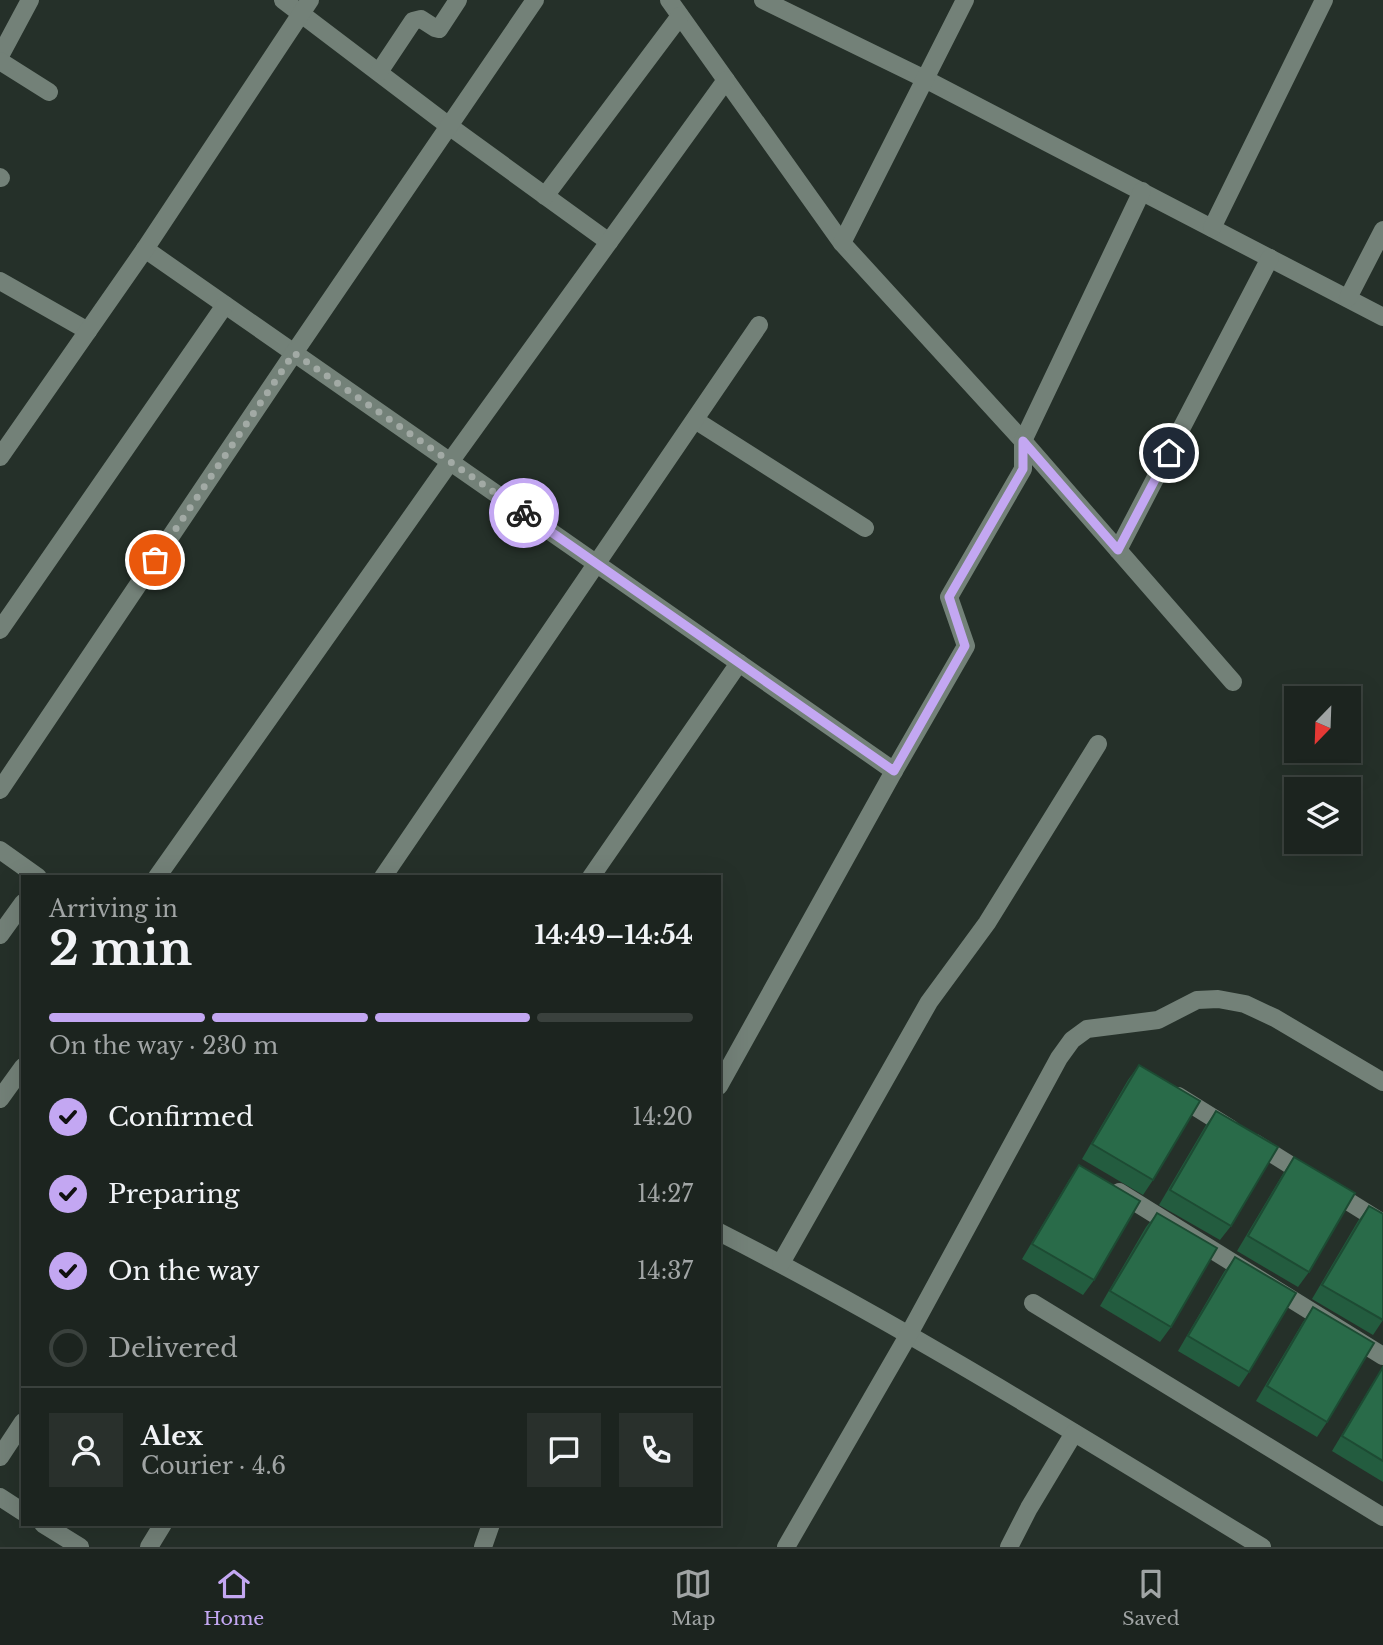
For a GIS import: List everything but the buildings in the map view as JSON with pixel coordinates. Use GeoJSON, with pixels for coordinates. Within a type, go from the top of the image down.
{"type":"FeatureCollection","features":[{"type":"Feature","properties":{"kind":"street"},"geometry":{"type":"LineString","coordinates":[[30,0],[0,58],[49,92]]}},
{"type":"Feature","properties":{"kind":"street"},"geometry":{"type":"LineString","coordinates":[[283,0],[306,6],[379,72],[609,242]]}},
{"type":"Feature","properties":{"kind":"street"},"geometry":{"type":"LineString","coordinates":[[379,72],[413,21],[421,19],[439,29],[458,0]]}},
{"type":"Feature","properties":{"kind":"street"},"geometry":{"type":"LineString","coordinates":[[0,790],[535,0]]}},
{"type":"Feature","properties":{"kind":"street"},"geometry":{"type":"LineString","coordinates":[[669,0],[842,243],[1023,441],[1233,682]]}},
{"type":"Feature","properties":{"kind":"street"},"geometry":{"type":"LineString","coordinates":[[763,0],[787,5],[1383,317]]}},
{"type":"Feature","properties":{"kind":"street"},"geometry":{"type":"LineString","coordinates":[[842,243],[965,0]]}},
{"type":"Feature","properties":{"kind":"street"},"geometry":{"type":"LineString","coordinates":[[1212,228],[1324,0]]}},
{"type":"Feature","properties":{"kind":"street"},"geometry":{"type":"LineString","coordinates":[[0,457],[145,249],[306,6]]}},
{"type":"Feature","properties":{"kind":"street"},"geometry":{"type":"LineString","coordinates":[[545,196],[680,16]]}},
{"type":"Feature","properties":{"kind":"street"},"geometry":{"type":"LineString","coordinates":[[158,875],[450,462],[726,80]]}},
{"type":"Feature","properties":{"kind":"street"},"geometry":{"type":"LineString","coordinates":[[721,1082],[965,646],[949,597],[1023,469],[1023,441],[1142,191]]}},
{"type":"Feature","properties":{"kind":"street"},"geometry":{"type":"LineString","coordinates":[[1348,299],[1383,230]]}},
{"type":"Feature","properties":{"kind":"street"},"geometry":{"type":"LineString","coordinates":[[145,249],[894,771]]}},
{"type":"Feature","properties":{"kind":"street"},"geometry":{"type":"LineString","coordinates":[[1118,550],[1270,258]]}},
{"type":"Feature","properties":{"kind":"street"},"geometry":{"type":"LineString","coordinates":[[0,281],[88,331]]}},
{"type":"Feature","properties":{"kind":"street"},"geometry":{"type":"LineString","coordinates":[[0,630],[225,305]]}},
{"type":"Feature","properties":{"kind":"street"},"geometry":{"type":"LineString","coordinates":[[384,875],[759,325]]}},
{"type":"Feature","properties":{"kind":"street"},"geometry":{"type":"LineString","coordinates":[[695,420],[865,528]]}},
{"type":"Feature","properties":{"kind":"street"},"geometry":{"type":"LineString","coordinates":[[592,875],[739,663]]}},
{"type":"Feature","properties":{"kind":"street"},"geometry":{"type":"LineString","coordinates":[[781,1263],[929,1002],[988,923],[1098,744]]}},
{"type":"Feature","properties":{"kind":"street"},"geometry":{"type":"LineString","coordinates":[[0,850],[35,875]]}},
{"type":"Feature","properties":{"kind":"street"},"geometry":{"type":"LineString","coordinates":[[0,936],[21,906]]}},
{"type":"Feature","properties":{"kind":"street"},"geometry":{"type":"LineString","coordinates":[[786,1547],[909,1334],[1059,1058],[1072,1040],[1087,1029],[1128,1026],[1158,1020],[1197,1000],[1219,999],[1245,1004],[1275,1018],[1383,1082]]}},
{"type":"Feature","properties":{"kind":"street"},"geometry":{"type":"LineString","coordinates":[[0,1099],[21,1069]]}},
{"type":"Feature","properties":{"kind":"street"},"geometry":{"type":"LineString","coordinates":[[1171,1092],[1383,1223]]}},
{"type":"Feature","properties":{"kind":"street"},"geometry":{"type":"LineString","coordinates":[[1106,1184],[1383,1356]]}},
{"type":"Feature","properties":{"kind":"street"},"geometry":{"type":"LineString","coordinates":[[721,1232],[909,1334],[1262,1547]]}},
{"type":"Feature","properties":{"kind":"street"},"geometry":{"type":"LineString","coordinates":[[1033,1303],[1383,1517]]}},
{"type":"Feature","properties":{"kind":"street"},"geometry":{"type":"LineString","coordinates":[[0,1457],[21,1425]]}},
{"type":"Feature","properties":{"kind":"street"},"geometry":{"type":"LineString","coordinates":[[1009,1547],[1029,1507],[1074,1433]]}},
{"type":"Feature","properties":{"kind":"street"},"geometry":{"type":"LineString","coordinates":[[0,1497],[21,1510]]}},
{"type":"Feature","properties":{"kind":"street"},"geometry":{"type":"LineString","coordinates":[[47,1526],[80,1547]]}},
{"type":"Feature","properties":{"kind":"street"},"geometry":{"type":"LineString","coordinates":[[149,1547],[162,1526]]}},
{"type":"Feature","properties":{"kind":"street"},"geometry":{"type":"LineString","coordinates":[[483,1547],[490,1526]]}},
{"type":"Feature","properties":{"kind":"way so far"},"geometry":{"type":"LineString","coordinates":[[155,560],[294,353],[524,513]]}},
{"type":"Feature","properties":{"kind":"route"},"geometry":{"type":"LineString","coordinates":[[524,513],[894,771],[965,646],[949,597],[1023,469],[1023,441],[1118,550],[1169,453]]}}]}
